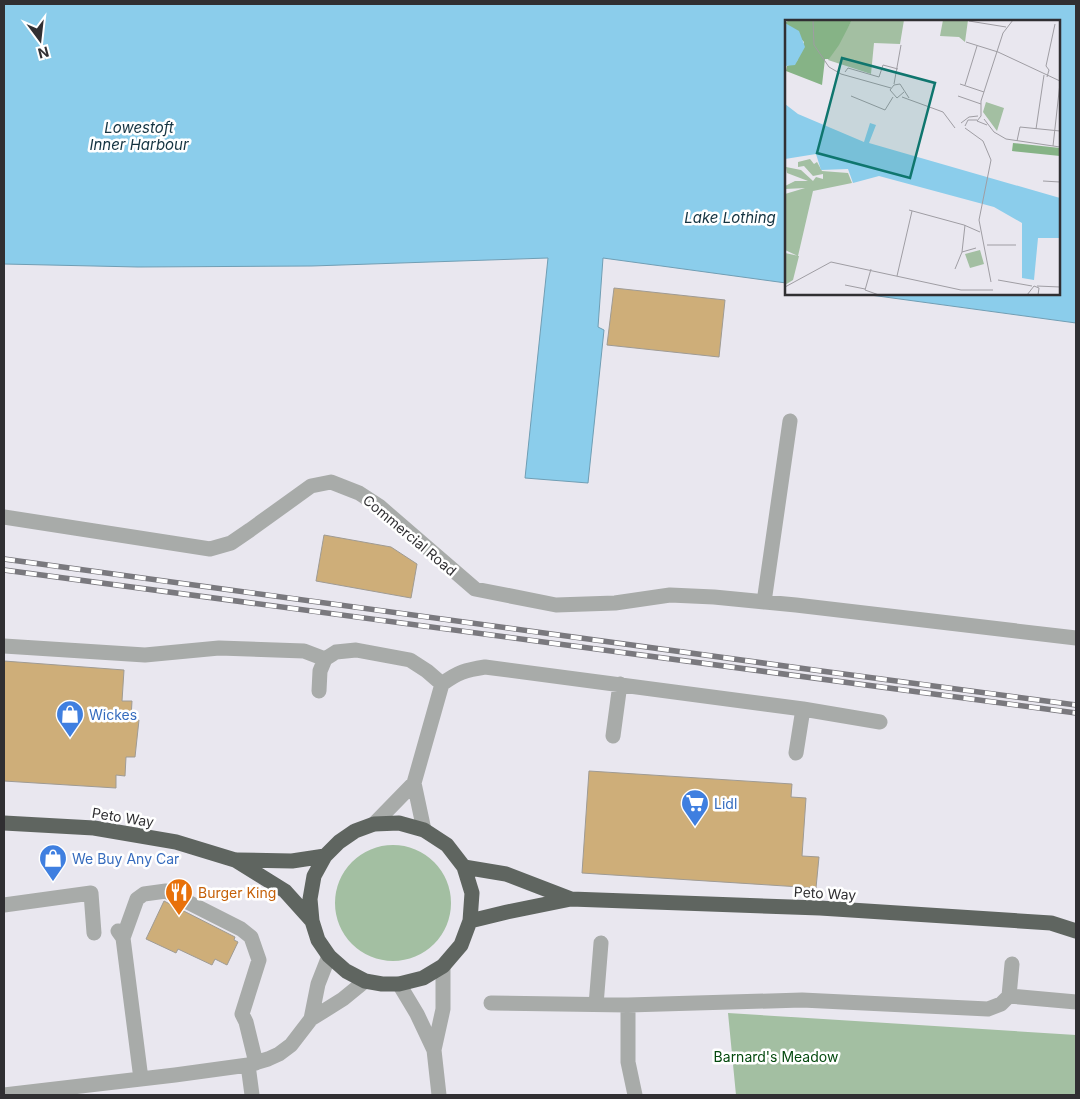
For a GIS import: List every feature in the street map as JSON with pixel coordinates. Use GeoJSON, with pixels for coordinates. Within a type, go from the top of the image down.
{"type":"FeatureCollection","features":[{"type":"Feature","properties":{"kind":"highway","name":"Peto Way"},"geometry":{"type":"LineString","coordinates":[[4,823],[94,828],[176,842],[235,860],[285,891],[312,921]]}},
{"type":"Feature","properties":{"kind":"highway"},"geometry":{"type":"LineString","coordinates":[[400,823],[424,830],[447,845],[464,867],[472,893],[470,921],[461,945],[443,966],[423,978],[400,984],[382,984],[365,980],[346,971],[329,956],[318,940],[312,921],[310,898],[314,876],[325,856],[339,842],[355,831],[374,824],[400,823]]}},
{"type":"Feature","properties":{"kind":"highway","name":"Peto Way"},"geometry":{"type":"LineString","coordinates":[[235,860],[292,862],[325,856]]}},
{"type":"Feature","properties":{"kind":"highway","name":"Peto Way"},"geometry":{"type":"LineString","coordinates":[[464,867],[506,874],[571,899]]}},
{"type":"Feature","properties":{"kind":"highway","name":"Peto Way"},"geometry":{"type":"LineString","coordinates":[[470,921],[571,899],[820,908],[1051,923],[1076,931]]}},
{"type":"Feature","properties":{"kind":"street"},"geometry":{"type":"LineString","coordinates":[[764,602],[790,421]]}},
{"type":"Feature","properties":{"kind":"street","name":"Commercial Road"},"geometry":{"type":"LineString","coordinates":[[4,517],[210,549],[231,542],[311,486],[331,482],[359,493],[380,506],[475,589],[556,604],[615,603],[670,595],[764,602],[1076,638]]}},
{"type":"Feature","properties":{"kind":"street"},"geometry":{"type":"LineString","coordinates":[[4,646],[145,655],[220,648],[304,651],[325,659]]}},
{"type":"Feature","properties":{"kind":"street"},"geometry":{"type":"LineString","coordinates":[[319,691],[320,671],[325,659],[336,652],[356,650],[410,660],[427,670],[442,684]]}},
{"type":"Feature","properties":{"kind":"street"},"geometry":{"type":"LineString","coordinates":[[424,830],[414,783],[442,684],[466,670],[485,667],[802,709],[880,722]]}},
{"type":"Feature","properties":{"kind":"street"},"geometry":{"type":"LineString","coordinates":[[613,736],[620,684]]}},
{"type":"Feature","properties":{"kind":"street"},"geometry":{"type":"LineString","coordinates":[[796,754],[802,709]]}},
{"type":"Feature","properties":{"kind":"street"},"geometry":{"type":"LineString","coordinates":[[374,824],[414,783]]}},
{"type":"Feature","properties":{"kind":"street"},"geometry":{"type":"LineString","coordinates":[[141,1079],[120,935],[137,899],[144,894],[166,891],[241,929],[251,937],[259,960],[242,1014],[246,1022],[252,1064],[252,1095]]}},
{"type":"Feature","properties":{"kind":"street"},"geometry":{"type":"LineString","coordinates":[[4,905],[90,893],[94,932]]}},
{"type":"Feature","properties":{"kind":"street"},"geometry":{"type":"LineString","coordinates":[[598,1005],[601,943]]}},
{"type":"Feature","properties":{"kind":"street"},"geometry":{"type":"LineString","coordinates":[[312,1020],[318,984],[329,956]]}},
{"type":"Feature","properties":{"kind":"street"},"geometry":{"type":"LineString","coordinates":[[491,1002],[628,1005],[802,1000],[988,1009],[1001,1004],[1009,996],[1012,964]]}},
{"type":"Feature","properties":{"kind":"street"},"geometry":{"type":"LineString","coordinates":[[439,1095],[434,1050],[443,1009],[443,966]]}},
{"type":"Feature","properties":{"kind":"street"},"geometry":{"type":"LineString","coordinates":[[4,1095],[141,1079],[252,1064],[268,1060],[291,1045],[312,1020],[365,980]]}},
{"type":"Feature","properties":{"kind":"street"},"geometry":{"type":"LineString","coordinates":[[400,984],[434,1050]]}},
{"type":"Feature","properties":{"kind":"street"},"geometry":{"type":"LineString","coordinates":[[1009,996],[1076,1002]]}},
{"type":"Feature","properties":{"kind":"street"},"geometry":{"type":"LineString","coordinates":[[628,1005],[628,1062],[636,1095]]}},
{"type":"Feature","properties":{"kind":"green space"},"geometry":{"type":"Polygon","coordinates":[[[393,845],[415,849],[425,854],[434,862],[442,871],[447,881],[451,903],[447,925],[442,935],[434,944],[425,952],[415,957],[393,961],[371,957],[361,952],[352,944],[344,935],[339,925],[335,903],[339,881],[344,871],[352,862],[361,854],[371,849],[393,845]]]}},
{"type":"Feature","properties":{"kind":"green space","name":"Barnard's Meadow"},"geometry":{"type":"Polygon","coordinates":[[[728,1013],[1076,1035],[1076,1095],[736,1095],[728,1013]]]}},
{"type":"Feature","properties":{"kind":"water","name":"Lowestoft Inner Harbour"},"geometry":{"type":"Polygon","coordinates":[[[4,4],[1076,4],[1076,323],[870,295],[1060,295],[1060,20],[785,20],[785,283],[603,258],[598,327],[604,330],[588,483],[525,478],[548,258],[312,266],[138,267],[4,264],[4,4]]]}},
{"type":"Feature","properties":{"kind":"building"},"geometry":{"type":"Polygon","coordinates":[[[614,288],[725,300],[719,357],[607,345],[614,288]]]}},
{"type":"Feature","properties":{"kind":"building"},"geometry":{"type":"Polygon","coordinates":[[[324,535],[391,547],[417,564],[411,598],[316,581],[324,535]]]}},
{"type":"Feature","properties":{"kind":"building","name":"Wickes"},"geometry":{"type":"Polygon","coordinates":[[[4,661],[124,670],[122,701],[132,701],[131,718],[139,720],[135,757],[126,757],[125,776],[116,775],[116,788],[4,781],[4,661]]]}},
{"type":"Feature","properties":{"kind":"building","name":"Lidl"},"geometry":{"type":"Polygon","coordinates":[[[589,771],[792,784],[791,797],[806,798],[802,856],[819,857],[816,888],[582,873],[589,771]]]}},
{"type":"Feature","properties":{"kind":"building","name":"Burger King"},"geometry":{"type":"Polygon","coordinates":[[[164,901],[235,937],[234,940],[238,942],[227,965],[215,959],[212,965],[178,949],[176,953],[146,939],[164,901]]]}},
{"type":"Feature","properties":{"kind":"railway"},"geometry":{"type":"LineString","coordinates":[[4,559],[1076,705]]}},
{"type":"Feature","properties":{"kind":"railway"},"geometry":{"type":"LineString","coordinates":[[4,570],[1076,713]]}},
{"type":"Feature","properties":{"kind":"place","name":"Wickes"},"geometry":{"type":"Point","coordinates":[70,738]}},
{"type":"Feature","properties":{"kind":"place","name":"Lidl"},"geometry":{"type":"Point","coordinates":[695,827]}},
{"type":"Feature","properties":{"kind":"place","name":"We Buy Any Car"},"geometry":{"type":"Point","coordinates":[53,882]}},
{"type":"Feature","properties":{"kind":"place","name":"Burger King"},"geometry":{"type":"Point","coordinates":[179,916]}},
{"type":"Feature","properties":{"kind":"water label","name":"Lake Lothing"},"geometry":{"type":"Point","coordinates":[730,217]}}]}
